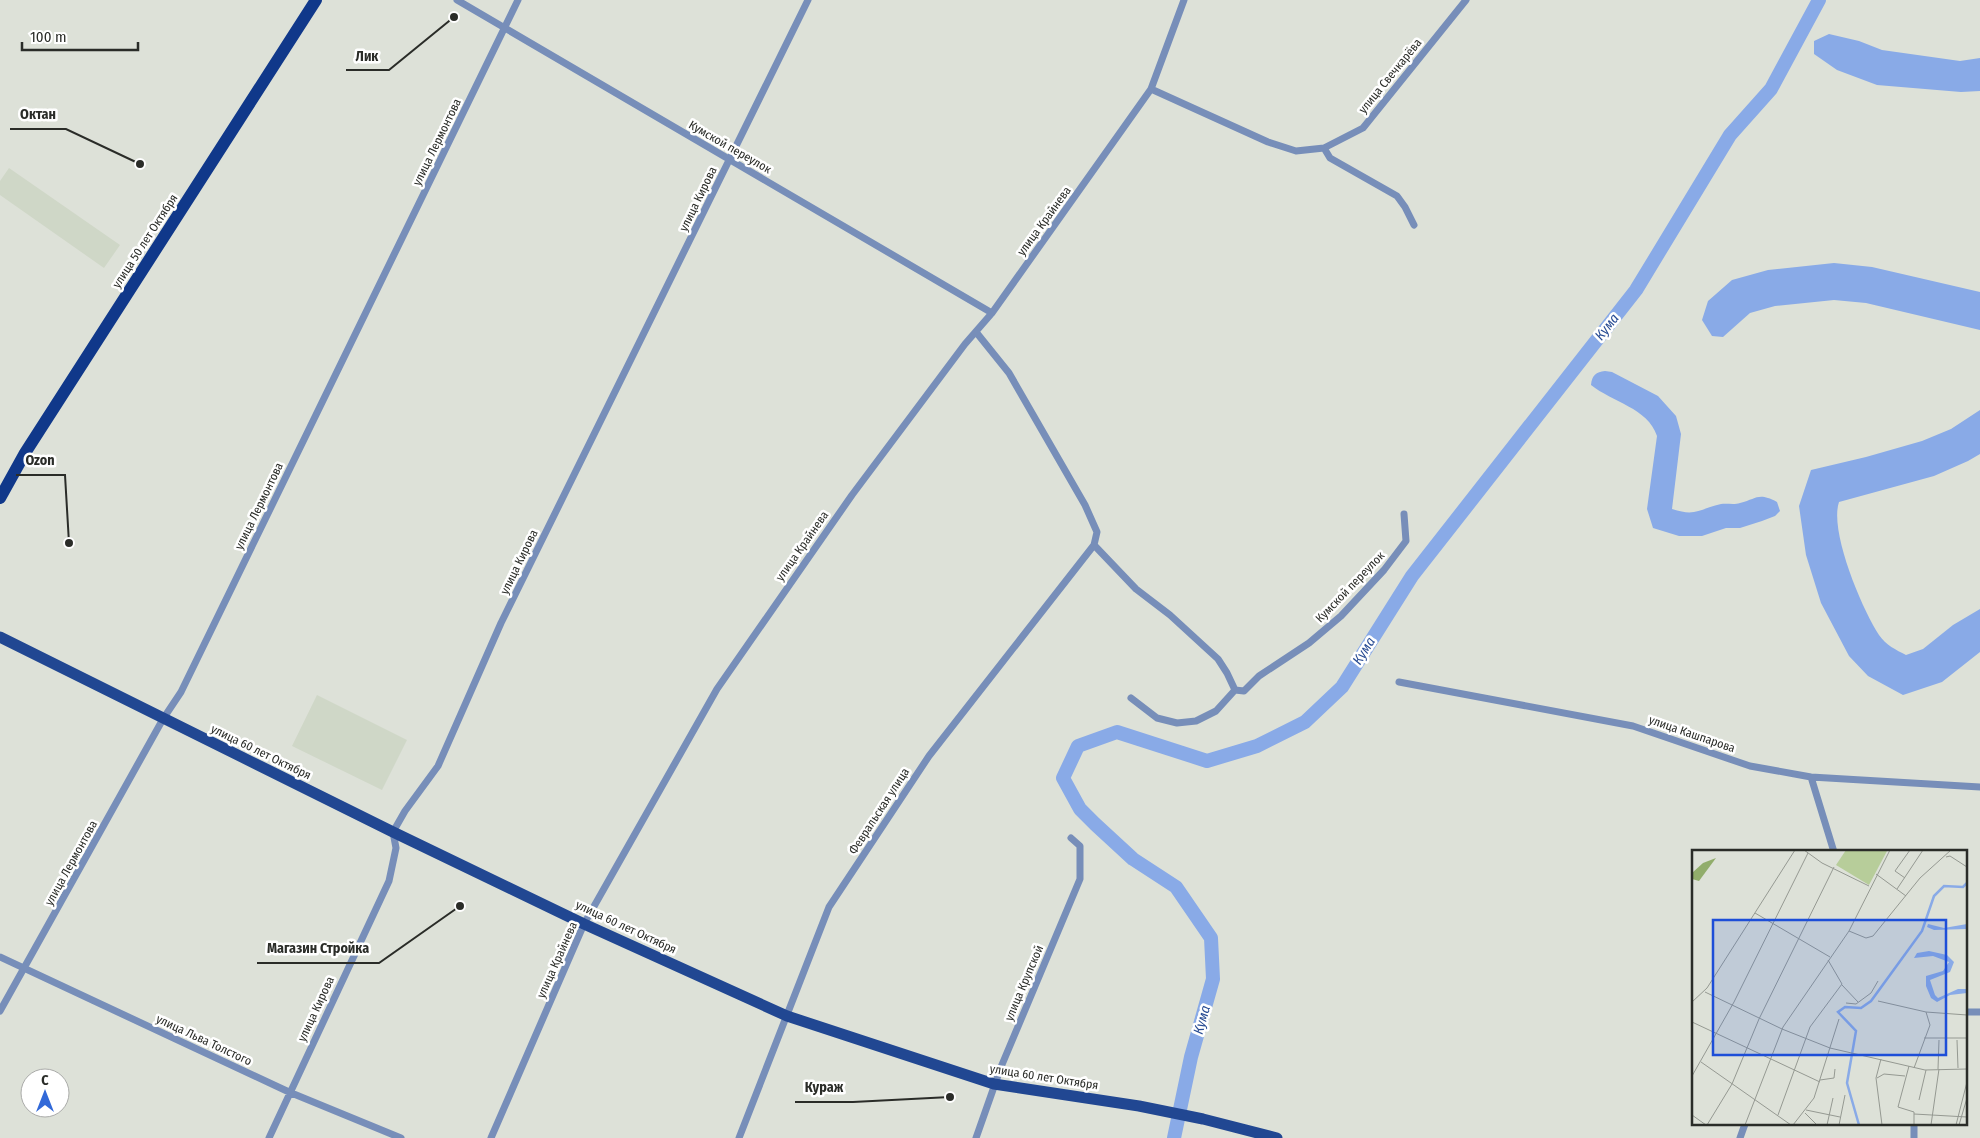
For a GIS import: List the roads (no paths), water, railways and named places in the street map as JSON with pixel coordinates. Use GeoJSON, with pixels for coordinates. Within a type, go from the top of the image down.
{"type":"FeatureCollection","features":[{"type":"Feature","properties":{"kind":"highway","name":"улица 50 лет Октября"},"geometry":{"type":"LineString","coordinates":[[0,498],[31,444],[316,0]]}},
{"type":"Feature","properties":{"kind":"main road","name":"улица 60 лет Октября"},"geometry":{"type":"LineString","coordinates":[[0,637],[163,719],[584,924],[787,1016],[994,1084],[1139,1106],[1203,1119],[1277,1138]]}},
{"type":"Feature","properties":{"kind":"street","name":"Кумской переулок"},"geometry":{"type":"LineString","coordinates":[[457,0],[992,313]]}},
{"type":"Feature","properties":{"kind":"street","name":"улица Лермонтова"},"geometry":{"type":"LineString","coordinates":[[0,1011],[163,719],[181,692],[518,0]]}},
{"type":"Feature","properties":{"kind":"street","name":"улица Кирова"},"geometry":{"type":"LineString","coordinates":[[269,1138],[389,881],[396,848],[393,832],[438,766],[501,624],[808,0]]}},
{"type":"Feature","properties":{"kind":"street","name":"улица Крайнева"},"geometry":{"type":"LineString","coordinates":[[491,1138],[584,924],[717,689],[852,495],[965,344],[992,313],[1151,89],[1184,0]]}},
{"type":"Feature","properties":{"kind":"street","name":"улица Свечкарёва"},"geometry":{"type":"LineString","coordinates":[[1151,89],[1268,142],[1296,151],[1324,148],[1363,128],[1466,0]]}},
{"type":"Feature","properties":{"kind":"street"},"geometry":{"type":"LineString","coordinates":[[1324,148],[1330,158],[1397,196],[1414,225]]}},
{"type":"Feature","properties":{"kind":"street","name":"Февральская улица"},"geometry":{"type":"LineString","coordinates":[[739,1138],[829,907],[929,756],[1094,545],[1097,532],[1085,505],[1009,373],[976,332]]}},
{"type":"Feature","properties":{"kind":"street","name":"Кумской переулок"},"geometry":{"type":"LineString","coordinates":[[1132,698],[1157,718],[1177,723],[1196,721],[1216,711],[1235,690],[1244,691],[1259,676],[1310,643],[1341,616],[1384,570],[1406,541],[1404,514]]}},
{"type":"Feature","properties":{"kind":"street"},"geometry":{"type":"LineString","coordinates":[[1094,545],[1136,589],[1170,615],[1218,659],[1227,672],[1235,690]]}},
{"type":"Feature","properties":{"kind":"street","name":"улица Кашпарова"},"geometry":{"type":"LineString","coordinates":[[1399,682],[1633,726],[1750,766],[1811,777],[1980,787]]}},
{"type":"Feature","properties":{"kind":"street"},"geometry":{"type":"LineString","coordinates":[[1811,777],[1833,850]]}},
{"type":"Feature","properties":{"kind":"street","name":"улица Крупской"},"geometry":{"type":"LineString","coordinates":[[976,1138],[994,1084],[1080,879],[1080,846],[1071,838]]}},
{"type":"Feature","properties":{"kind":"street","name":"улица Льва Толстого"},"geometry":{"type":"LineString","coordinates":[[0,957],[289,1092],[400,1138]]}},
{"type":"Feature","properties":{"kind":"water"},"geometry":{"type":"Polygon","coordinates":[[[1829,34],[1859,41],[1882,50],[1960,61],[1980,58],[1980,91],[1961,92],[1877,85],[1837,70],[1814,54],[1814,41],[1829,34]]]}},
{"type":"Feature","properties":{"kind":"water"},"geometry":{"type":"Polygon","coordinates":[[[1834,263],[1872,267],[1980,292],[1980,330],[1866,303],[1834,300],[1775,306],[1750,313],[1723,337],[1712,336],[1702,320],[1708,301],[1732,280],[1768,270],[1834,263]]]}},
{"type":"Feature","properties":{"kind":"water"},"geometry":{"type":"Polygon","coordinates":[[[1605,371],[1612,372],[1658,396],[1676,416],[1681,434],[1672,509],[1692,512],[1721,504],[1738,504],[1758,497],[1766,497],[1777,502],[1780,511],[1775,516],[1762,521],[1740,528],[1726,528],[1702,536],[1679,536],[1653,528],[1647,509],[1657,436],[1652,426],[1638,412],[1591,385],[1595,375],[1605,371]]]}},
{"type":"Feature","properties":{"kind":"water"},"geometry":{"type":"Polygon","coordinates":[[[1980,410],[1980,454],[1934,476],[1839,502],[1837,515],[1839,531],[1849,570],[1872,623],[1882,639],[1888,644],[1906,655],[1923,649],[1953,625],[1980,609],[1980,652],[1942,682],[1903,695],[1868,676],[1849,656],[1821,603],[1806,555],[1799,506],[1811,470],[1922,441],[1951,429],[1980,410]]]}},
{"type":"Feature","properties":{"kind":"waterway","name":"Кума"},"geometry":{"type":"LineString","coordinates":[[1174,1138],[1191,1057],[1213,979],[1211,938],[1176,887],[1133,859],[1080,809],[1063,778],[1078,746],[1117,732],[1207,761],[1257,746],[1305,722],[1342,687],[1412,576],[1636,290],[1730,135],[1771,89],[1819,0]]}},
{"type":"Feature","properties":{"kind":"place","name":"Лик"},"geometry":{"type":"Point","coordinates":[454,17]}},
{"type":"Feature","properties":{"kind":"place","name":"Октан"},"geometry":{"type":"Point","coordinates":[140,164]}},
{"type":"Feature","properties":{"kind":"place","name":"Ozon"},"geometry":{"type":"Point","coordinates":[69,543]}},
{"type":"Feature","properties":{"kind":"place","name":"Магазин Стройка"},"geometry":{"type":"Point","coordinates":[460,906]}},
{"type":"Feature","properties":{"kind":"place","name":"Кураж"},"geometry":{"type":"Point","coordinates":[950,1097]}}]}
